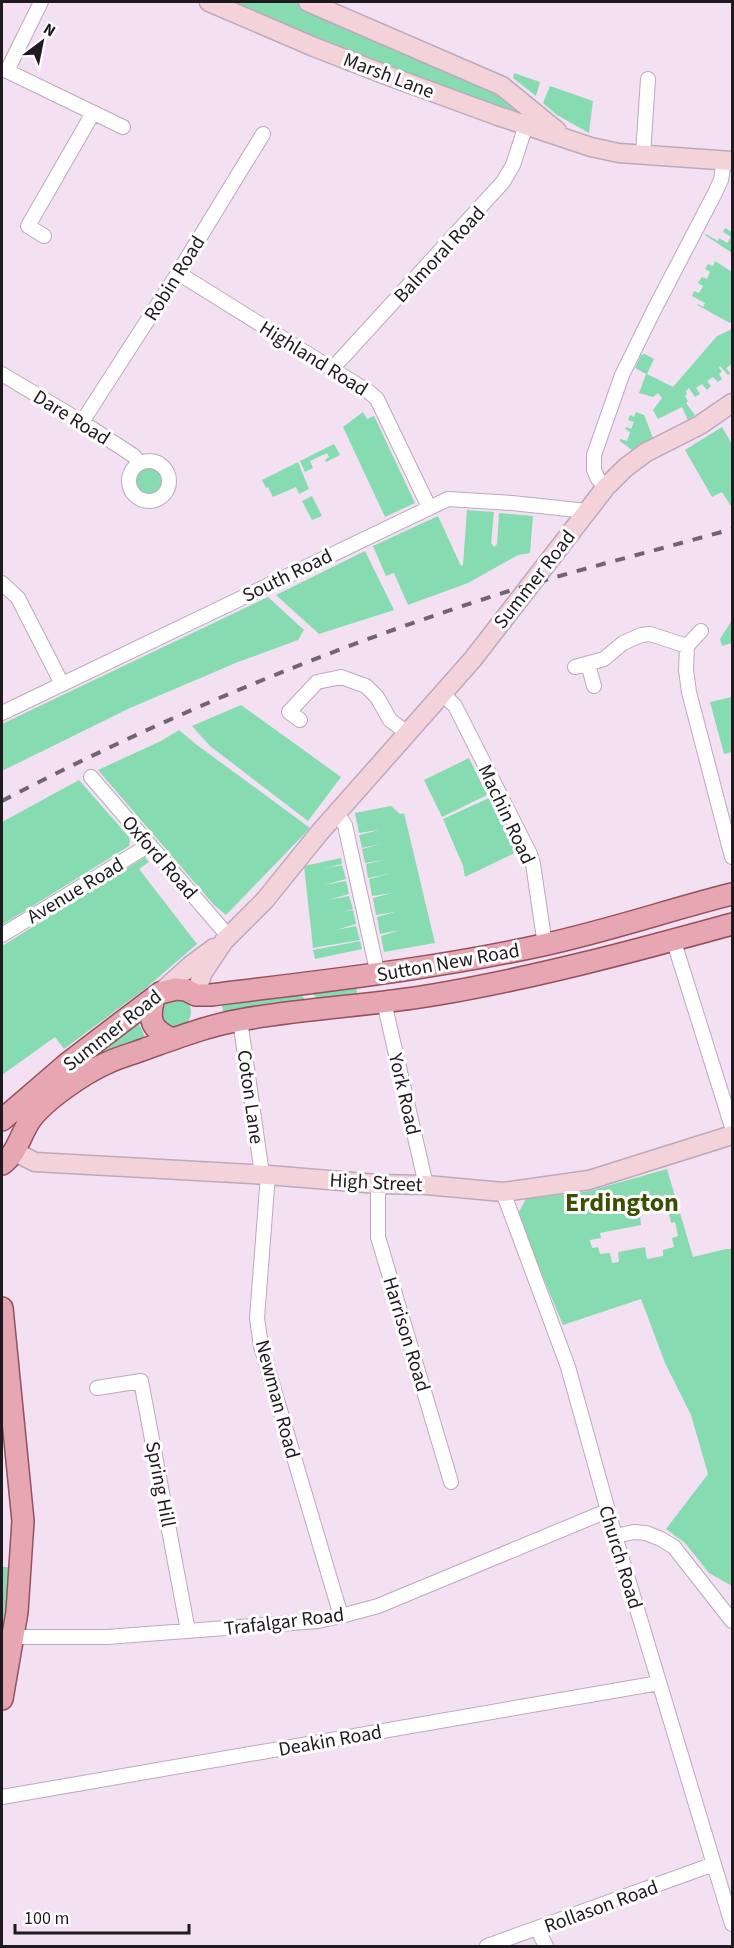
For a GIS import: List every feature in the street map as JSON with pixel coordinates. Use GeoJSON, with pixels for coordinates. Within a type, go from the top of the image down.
{"type":"FeatureCollection","features":[{"type":"Feature","properties":{"kind":"main road","name":"Marsh Lane"},"geometry":{"type":"LineString","coordinates":[[209,2],[336,56],[571,141],[605,151],[728,161]]}},
{"type":"Feature","properties":{"kind":"main road","name":"Marsh Lane"},"geometry":{"type":"LineString","coordinates":[[308,2],[502,86],[571,141]]}},
{"type":"Feature","properties":{"kind":"main road","name":"Summer Road"},"geometry":{"type":"LineString","coordinates":[[2,1120],[68,1063],[157,996],[191,965],[226,939],[265,900],[336,813],[473,659],[606,487],[645,453],[700,425],[732,403]]}},
{"type":"Feature","properties":{"kind":"main road","name":"Sutton New Road"},"geometry":{"type":"LineString","coordinates":[[157,996],[176,989],[186,990],[196,995],[211,995],[378,975],[545,945],[732,894]]}},
{"type":"Feature","properties":{"kind":"main road","name":"Sutton New Road"},"geometry":{"type":"LineString","coordinates":[[192,1032],[240,1020],[434,995],[552,971],[732,924]]}},
{"type":"Feature","properties":{"kind":"main road","name":"Summer Road"},"geometry":{"type":"LineString","coordinates":[[196,995],[202,974],[226,939]]}},
{"type":"Feature","properties":{"kind":"main road"},"geometry":{"type":"LineString","coordinates":[[157,996],[151,1011],[154,1028],[172,1039],[192,1032],[201,1015],[202,1007],[196,995]]}},
{"type":"Feature","properties":{"kind":"main road","name":"Summer Road"},"geometry":{"type":"LineString","coordinates":[[12,1153],[36,1112],[77,1081],[106,1063],[172,1039]]}},
{"type":"Feature","properties":{"kind":"main road"},"geometry":{"type":"LineString","coordinates":[[2,1120],[13,1133],[12,1153]]}},
{"type":"Feature","properties":{"kind":"main road","name":"High Street"},"geometry":{"type":"LineString","coordinates":[[12,1153],[35,1162],[265,1174],[503,1192],[589,1180],[732,1135]]}},
{"type":"Feature","properties":{"kind":"main road"},"geometry":{"type":"LineString","coordinates":[[2,1308],[23,1521],[17,1612],[8,1637],[2,1699]]}},
{"type":"Feature","properties":{"kind":"street"},"geometry":{"type":"LineString","coordinates":[[41,2],[7,71],[123,127]]}},
{"type":"Feature","properties":{"kind":"street"},"geometry":{"type":"LineString","coordinates":[[643,155],[648,79]]}},
{"type":"Feature","properties":{"kind":"street"},"geometry":{"type":"LineString","coordinates":[[44,236],[28,226],[93,113]]}},
{"type":"Feature","properties":{"kind":"street","name":"Balmoral Road"},"geometry":{"type":"LineString","coordinates":[[332,369],[503,183],[513,165],[526,125]]}},
{"type":"Feature","properties":{"kind":"street","name":"Robin Road"},"geometry":{"type":"LineString","coordinates":[[82,422],[178,273],[263,134]]}},
{"type":"Feature","properties":{"kind":"street"},"geometry":{"type":"LineString","coordinates":[[606,487],[598,479],[594,470],[594,455],[622,375],[715,194],[728,161]]}},
{"type":"Feature","properties":{"kind":"street","name":"Highland Road"},"geometry":{"type":"LineString","coordinates":[[178,273],[377,399],[429,507]]}},
{"type":"Feature","properties":{"kind":"street","name":"Dare Road"},"geometry":{"type":"LineString","coordinates":[[2,374],[82,422],[134,456],[139,463]]}},
{"type":"Feature","properties":{"kind":"street","name":"South Road"},"geometry":{"type":"LineString","coordinates":[[2,713],[448,499],[587,511]]}},
{"type":"Feature","properties":{"kind":"street"},"geometry":{"type":"LineString","coordinates":[[2,583],[18,598],[62,684]]}},
{"type":"Feature","properties":{"kind":"street"},"geometry":{"type":"LineString","coordinates":[[701,631],[687,646],[686,670],[689,692],[732,857]]}},
{"type":"Feature","properties":{"kind":"street"},"geometry":{"type":"LineString","coordinates":[[594,686],[582,665],[603,659],[623,643],[641,635],[650,634],[687,646]]}},
{"type":"Feature","properties":{"kind":"street"},"geometry":{"type":"LineString","coordinates":[[300,720],[289,712],[304,694],[317,682],[341,677],[366,686],[377,697],[390,720],[407,733]]}},
{"type":"Feature","properties":{"kind":"street","name":"Machin Road"},"geometry":{"type":"LineString","coordinates":[[443,694],[455,706],[530,854],[545,945]]}},
{"type":"Feature","properties":{"kind":"street","name":"Oxford Road"},"geometry":{"type":"LineString","coordinates":[[90,777],[226,939]]}},
{"type":"Feature","properties":{"kind":"street"},"geometry":{"type":"LineString","coordinates":[[336,813],[345,825],[378,975]]}},
{"type":"Feature","properties":{"kind":"street","name":"Avenue Road"},"geometry":{"type":"LineString","coordinates":[[2,934],[149,845]]}},
{"type":"Feature","properties":{"kind":"street"},"geometry":{"type":"LineString","coordinates":[[673,939],[732,1127]]}},
{"type":"Feature","properties":{"kind":"street","name":"York Road"},"geometry":{"type":"LineString","coordinates":[[384,1002],[426,1185]]}},
{"type":"Feature","properties":{"kind":"street","name":"Coton Lane"},"geometry":{"type":"LineString","coordinates":[[240,1020],[265,1174]]}},
{"type":"Feature","properties":{"kind":"street","name":"Newman Road"},"geometry":{"type":"LineString","coordinates":[[265,1174],[257,1318],[261,1346],[342,1616]]}},
{"type":"Feature","properties":{"kind":"street","name":"Harrison Road"},"geometry":{"type":"LineString","coordinates":[[378,1184],[378,1237],[451,1482]]}},
{"type":"Feature","properties":{"kind":"street","name":"Church Road"},"geometry":{"type":"LineString","coordinates":[[503,1192],[568,1367],[607,1511],[732,1924]]}},
{"type":"Feature","properties":{"kind":"street","name":"Spring Hill"},"geometry":{"type":"LineString","coordinates":[[97,1388],[141,1381],[188,1631]]}},
{"type":"Feature","properties":{"kind":"street","name":"Trafalgar Road"},"geometry":{"type":"LineString","coordinates":[[8,1637],[107,1637],[318,1621],[342,1616],[378,1606],[607,1511]]}},
{"type":"Feature","properties":{"kind":"street"},"geometry":{"type":"LineString","coordinates":[[615,1536],[634,1532],[645,1533],[675,1547],[732,1622]]}},
{"type":"Feature","properties":{"kind":"street"},"geometry":{"type":"LineString","coordinates":[[719,1605],[732,1598]]}},
{"type":"Feature","properties":{"kind":"street","name":"Deakin Road"},"geometry":{"type":"LineString","coordinates":[[2,1797],[659,1683]]}},
{"type":"Feature","properties":{"kind":"street","name":"Rollason Road"},"geometry":{"type":"LineString","coordinates":[[487,1947],[714,1864]]}},
{"type":"Feature","properties":{"kind":"street"},"geometry":{"type":"LineString","coordinates":[[537,1929],[546,1947]]}},
{"type":"Feature","properties":{"kind":"green space"},"geometry":{"type":"Polygon","coordinates":[[[226,2],[296,2],[478,78],[519,111],[515,113],[304,36],[226,2]]]}},
{"type":"Feature","properties":{"kind":"green space"},"geometry":{"type":"Polygon","coordinates":[[[514,73],[540,82],[536,96],[513,78],[514,73]]]}},
{"type":"Feature","properties":{"kind":"green space"},"geometry":{"type":"Polygon","coordinates":[[[550,86],[593,101],[589,133],[557,115],[543,103],[550,86]]]}},
{"type":"Feature","properties":{"kind":"green space"},"geometry":{"type":"Polygon","coordinates":[[[725,228],[732,232],[732,253],[705,235],[718,241],[719,238],[727,243],[731,237],[723,232],[725,228]]]}},
{"type":"Feature","properties":{"kind":"green space"},"geometry":{"type":"Polygon","coordinates":[[[715,261],[732,272],[732,320],[730,323],[697,305],[703,307],[705,303],[692,296],[694,291],[699,293],[703,286],[698,283],[702,277],[707,279],[710,272],[705,269],[708,264],[713,266],[715,261]]]}},
{"type":"Feature","properties":{"kind":"green space"},"geometry":{"type":"Polygon","coordinates":[[[732,329],[732,364],[726,368],[730,373],[728,375],[720,366],[722,371],[719,374],[722,379],[718,382],[713,377],[707,381],[711,386],[707,390],[702,384],[696,388],[700,394],[695,397],[689,388],[686,391],[685,396],[688,401],[686,403],[695,415],[688,420],[682,407],[658,419],[653,410],[662,398],[658,393],[653,397],[639,393],[646,374],[635,368],[641,355],[645,354],[654,359],[647,374],[673,387],[717,336],[732,329]]]}},
{"type":"Feature","properties":{"kind":"green space"},"geometry":{"type":"Polygon","coordinates":[[[363,412],[367,419],[374,416],[415,503],[385,517],[343,427],[363,412]]]}},
{"type":"Feature","properties":{"kind":"green space"},"geometry":{"type":"Polygon","coordinates":[[[636,412],[644,415],[653,438],[632,450],[620,439],[627,441],[630,432],[625,429],[626,427],[631,429],[634,422],[628,420],[630,415],[634,417],[636,412]]]}},
{"type":"Feature","properties":{"kind":"green space"},"geometry":{"type":"Polygon","coordinates":[[[722,427],[732,444],[732,504],[730,505],[722,492],[712,497],[685,450],[722,427]]]}},
{"type":"Feature","properties":{"kind":"green space"},"geometry":{"type":"Polygon","coordinates":[[[334,444],[340,455],[326,462],[325,460],[329,457],[327,453],[310,461],[313,468],[305,472],[300,461],[334,444]]]}},
{"type":"Feature","properties":{"kind":"green space"},"geometry":{"type":"Polygon","coordinates":[[[298,462],[309,489],[299,494],[296,487],[273,497],[262,480],[298,462]]]}},
{"type":"Feature","properties":{"kind":"green space"},"geometry":{"type":"Polygon","coordinates":[[[149,468],[159,472],[163,482],[159,492],[149,496],[139,492],[135,482],[139,472],[149,468]]]}},
{"type":"Feature","properties":{"kind":"green space"},"geometry":{"type":"Polygon","coordinates":[[[312,496],[322,516],[312,520],[302,501],[312,496]]]}},
{"type":"Feature","properties":{"kind":"green space"},"geometry":{"type":"Polygon","coordinates":[[[467,510],[494,512],[491,543],[494,547],[497,544],[499,513],[533,516],[530,553],[518,555],[468,583],[408,605],[394,573],[386,576],[373,546],[438,516],[461,566],[463,565],[467,510]]]}},
{"type":"Feature","properties":{"kind":"green space"},"geometry":{"type":"Polygon","coordinates":[[[365,551],[394,610],[319,634],[276,595],[365,551]]]}},
{"type":"Feature","properties":{"kind":"green space"},"geometry":{"type":"Polygon","coordinates":[[[268,597],[304,630],[298,640],[238,662],[130,708],[2,771],[2,724],[268,597]]]}},
{"type":"Feature","properties":{"kind":"green space"},"geometry":{"type":"Polygon","coordinates":[[[732,620],[732,643],[722,646],[720,639],[732,620]]]}},
{"type":"Feature","properties":{"kind":"green space"},"geometry":{"type":"Polygon","coordinates":[[[732,697],[732,752],[724,754],[710,702],[732,697]]]}},
{"type":"Feature","properties":{"kind":"green space"},"geometry":{"type":"Polygon","coordinates":[[[241,705],[341,777],[308,821],[210,746],[192,726],[241,705]]]}},
{"type":"Feature","properties":{"kind":"green space"},"geometry":{"type":"Polygon","coordinates":[[[179,730],[310,828],[226,915],[214,905],[98,770],[161,741],[179,730]]]}},
{"type":"Feature","properties":{"kind":"green space"},"geometry":{"type":"Polygon","coordinates":[[[469,758],[487,795],[442,817],[424,780],[469,758]]]}},
{"type":"Feature","properties":{"kind":"green space"},"geometry":{"type":"Polygon","coordinates":[[[79,780],[129,837],[129,846],[2,925],[2,822],[79,780]]]}},
{"type":"Feature","properties":{"kind":"green space"},"geometry":{"type":"Polygon","coordinates":[[[489,798],[517,852],[465,877],[463,866],[443,819],[489,798]]]}},
{"type":"Feature","properties":{"kind":"green space"},"geometry":{"type":"Polygon","coordinates":[[[391,806],[400,814],[404,813],[435,943],[384,952],[381,936],[400,930],[380,934],[377,917],[395,912],[376,915],[373,898],[392,893],[372,896],[369,879],[388,874],[368,878],[366,864],[385,860],[365,863],[362,849],[381,844],[362,848],[359,835],[379,830],[359,833],[355,813],[391,806]]]}},
{"type":"Feature","properties":{"kind":"green space"},"geometry":{"type":"Polygon","coordinates":[[[145,857],[149,862],[139,869],[197,944],[146,988],[64,1049],[55,1037],[2,1075],[2,946],[145,857]]]}},
{"type":"Feature","properties":{"kind":"green space"},"geometry":{"type":"Polygon","coordinates":[[[341,858],[342,864],[322,869],[342,865],[346,879],[324,885],[346,881],[349,894],[328,900],[349,896],[353,909],[342,912],[353,910],[356,924],[336,930],[356,926],[360,940],[313,948],[304,866],[341,858]]]}},
{"type":"Feature","properties":{"kind":"green space"},"geometry":{"type":"Polygon","coordinates":[[[360,941],[362,949],[315,959],[313,950],[360,941]]]}},
{"type":"Feature","properties":{"kind":"green space"},"geometry":{"type":"Polygon","coordinates":[[[356,985],[358,998],[320,1001],[309,990],[356,985]]]}},
{"type":"Feature","properties":{"kind":"green space"},"geometry":{"type":"Polygon","coordinates":[[[298,991],[308,1003],[224,1017],[221,1000],[298,991]]]}},
{"type":"Feature","properties":{"kind":"green space"},"geometry":{"type":"Polygon","coordinates":[[[176,997],[182,998],[190,1006],[190,1018],[182,1026],[176,1027],[170,1026],[162,1018],[161,1012],[162,1006],[170,998],[176,997]]]}},
{"type":"Feature","properties":{"kind":"green space"},"geometry":{"type":"Polygon","coordinates":[[[136,1022],[145,1037],[142,1042],[91,1064],[87,1057],[136,1022]]]}},
{"type":"Feature","properties":{"kind":"green space"},"geometry":{"type":"Polygon","coordinates":[[[667,1169],[693,1257],[732,1249],[732,1584],[730,1585],[709,1573],[685,1543],[666,1529],[708,1474],[691,1415],[665,1363],[641,1299],[563,1325],[517,1215],[526,1199],[589,1191],[667,1169]],[[668,1208],[640,1213],[641,1225],[600,1233],[601,1238],[590,1240],[592,1248],[598,1247],[600,1254],[610,1253],[612,1263],[619,1262],[618,1252],[645,1247],[647,1259],[663,1256],[663,1250],[674,1247],[672,1238],[678,1236],[675,1222],[671,1223],[668,1208]]]}},
{"type":"Feature","properties":{"kind":"green space"},"geometry":{"type":"Polygon","coordinates":[[[2,1567],[10,1567],[7,1624],[2,1627],[2,1567]]]}},
{"type":"Feature","properties":{"kind":"railway"},"geometry":{"type":"LineString","coordinates":[[2,801],[125,740],[188,712],[379,635],[537,583],[732,529]]}},
{"type":"Feature","properties":{"kind":"district","name":"Erdington"},"geometry":{"type":"Point","coordinates":[622,1202]}}]}
